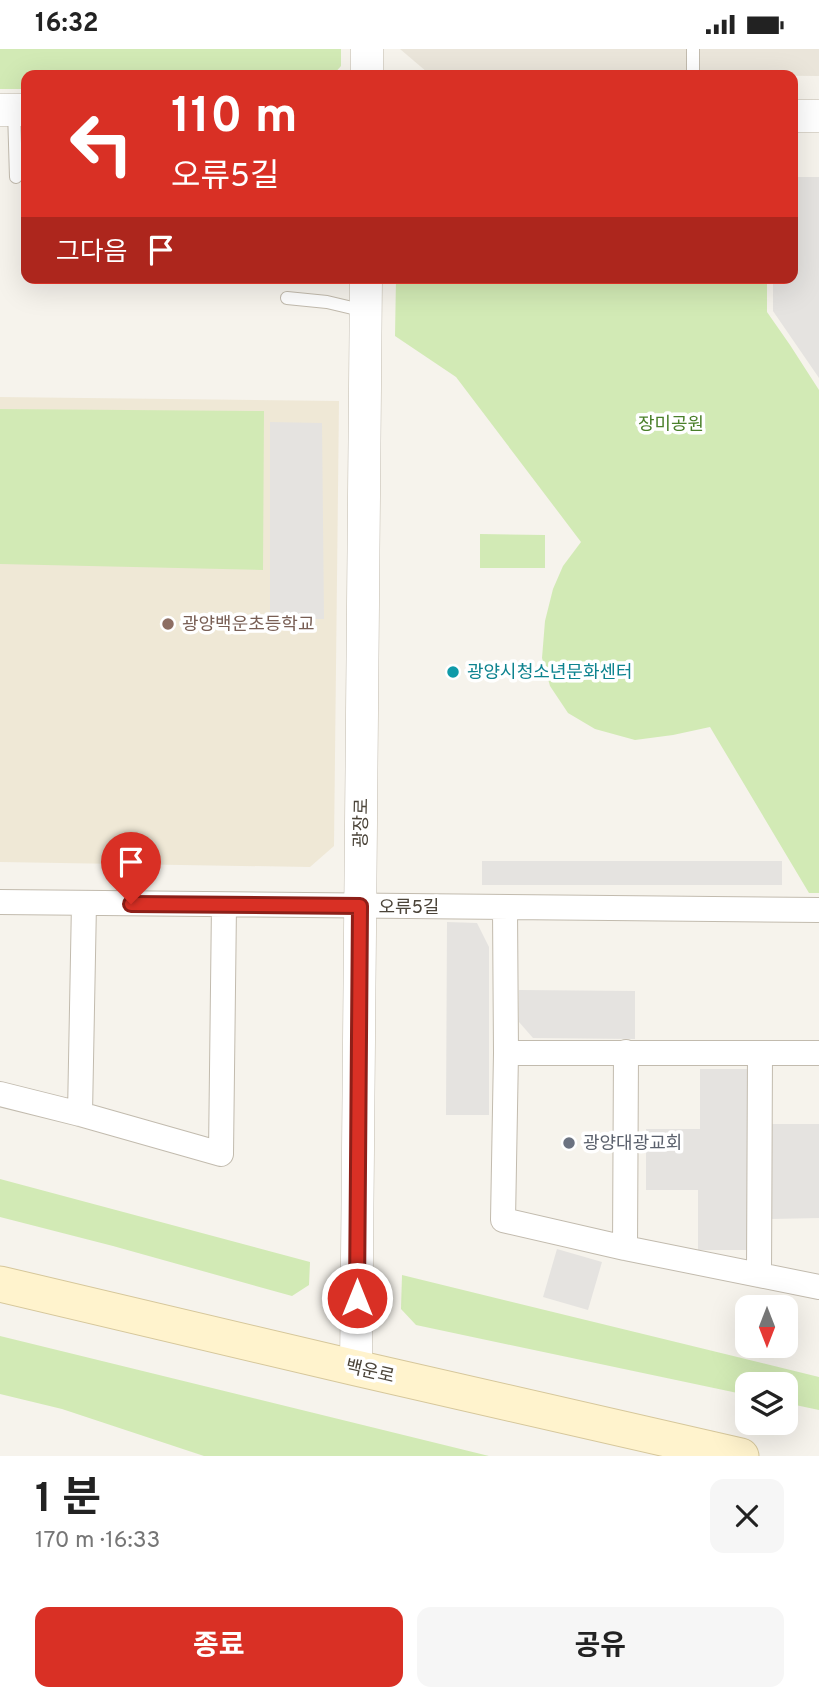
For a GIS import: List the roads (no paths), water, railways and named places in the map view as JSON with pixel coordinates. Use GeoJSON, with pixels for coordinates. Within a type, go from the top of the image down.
{"type":"FeatureCollection","features":[{"type":"Feature","properties":{"kind":"main road","name":"백운로"},"geometry":{"type":"LineString","coordinates":[[0,1284],[741,1456]]}},
{"type":"Feature","properties":{"kind":"street"},"geometry":{"type":"LineString","coordinates":[[367,49],[367,70]]}},
{"type":"Feature","properties":{"kind":"street"},"geometry":{"type":"LineString","coordinates":[[798,116],[819,116]]}},
{"type":"Feature","properties":{"kind":"street","name":"광장로"},"geometry":{"type":"LineString","coordinates":[[356,1368],[366,284]]}},
{"type":"Feature","properties":{"kind":"street","name":"오류5길"},"geometry":{"type":"LineString","coordinates":[[0,902],[819,910]]}},
{"type":"Feature","properties":{"kind":"street"},"geometry":{"type":"LineString","coordinates":[[80,1114],[84,903]]}},
{"type":"Feature","properties":{"kind":"street"},"geometry":{"type":"LineString","coordinates":[[0,1094],[221,1154],[224,905]]}},
{"type":"Feature","properties":{"kind":"street"},"geometry":{"type":"LineString","coordinates":[[505,908],[503,1220],[819,1287]]}},
{"type":"Feature","properties":{"kind":"street"},"geometry":{"type":"LineString","coordinates":[[625,1248],[626,1052]]}},
{"type":"Feature","properties":{"kind":"street"},"geometry":{"type":"LineString","coordinates":[[506,1053],[819,1053]]}},
{"type":"Feature","properties":{"kind":"street"},"geometry":{"type":"LineString","coordinates":[[759,1275],[760,1053]]}},
{"type":"Feature","properties":{"kind":"lane"},"geometry":{"type":"LineString","coordinates":[[694,49],[694,70]]}},
{"type":"Feature","properties":{"kind":"lane"},"geometry":{"type":"LineString","coordinates":[[13,110],[16,177]]}},
{"type":"Feature","properties":{"kind":"lane"},"geometry":{"type":"LineString","coordinates":[[286,297],[327,302],[366,311]]}},
{"type":"Feature","properties":{"kind":"place","name":"광양백운초등학교"},"geometry":{"type":"Point","coordinates":[168,624]}},
{"type":"Feature","properties":{"kind":"place","name":"광양시청소년문화센터"},"geometry":{"type":"Point","coordinates":[453,672]}},
{"type":"Feature","properties":{"kind":"place","name":"광양대광교회"},"geometry":{"type":"Point","coordinates":[569,1143]}},
{"type":"Feature","properties":{"kind":"park label","name":"장미공원"},"geometry":{"type":"Point","coordinates":[671,424]}}]}
